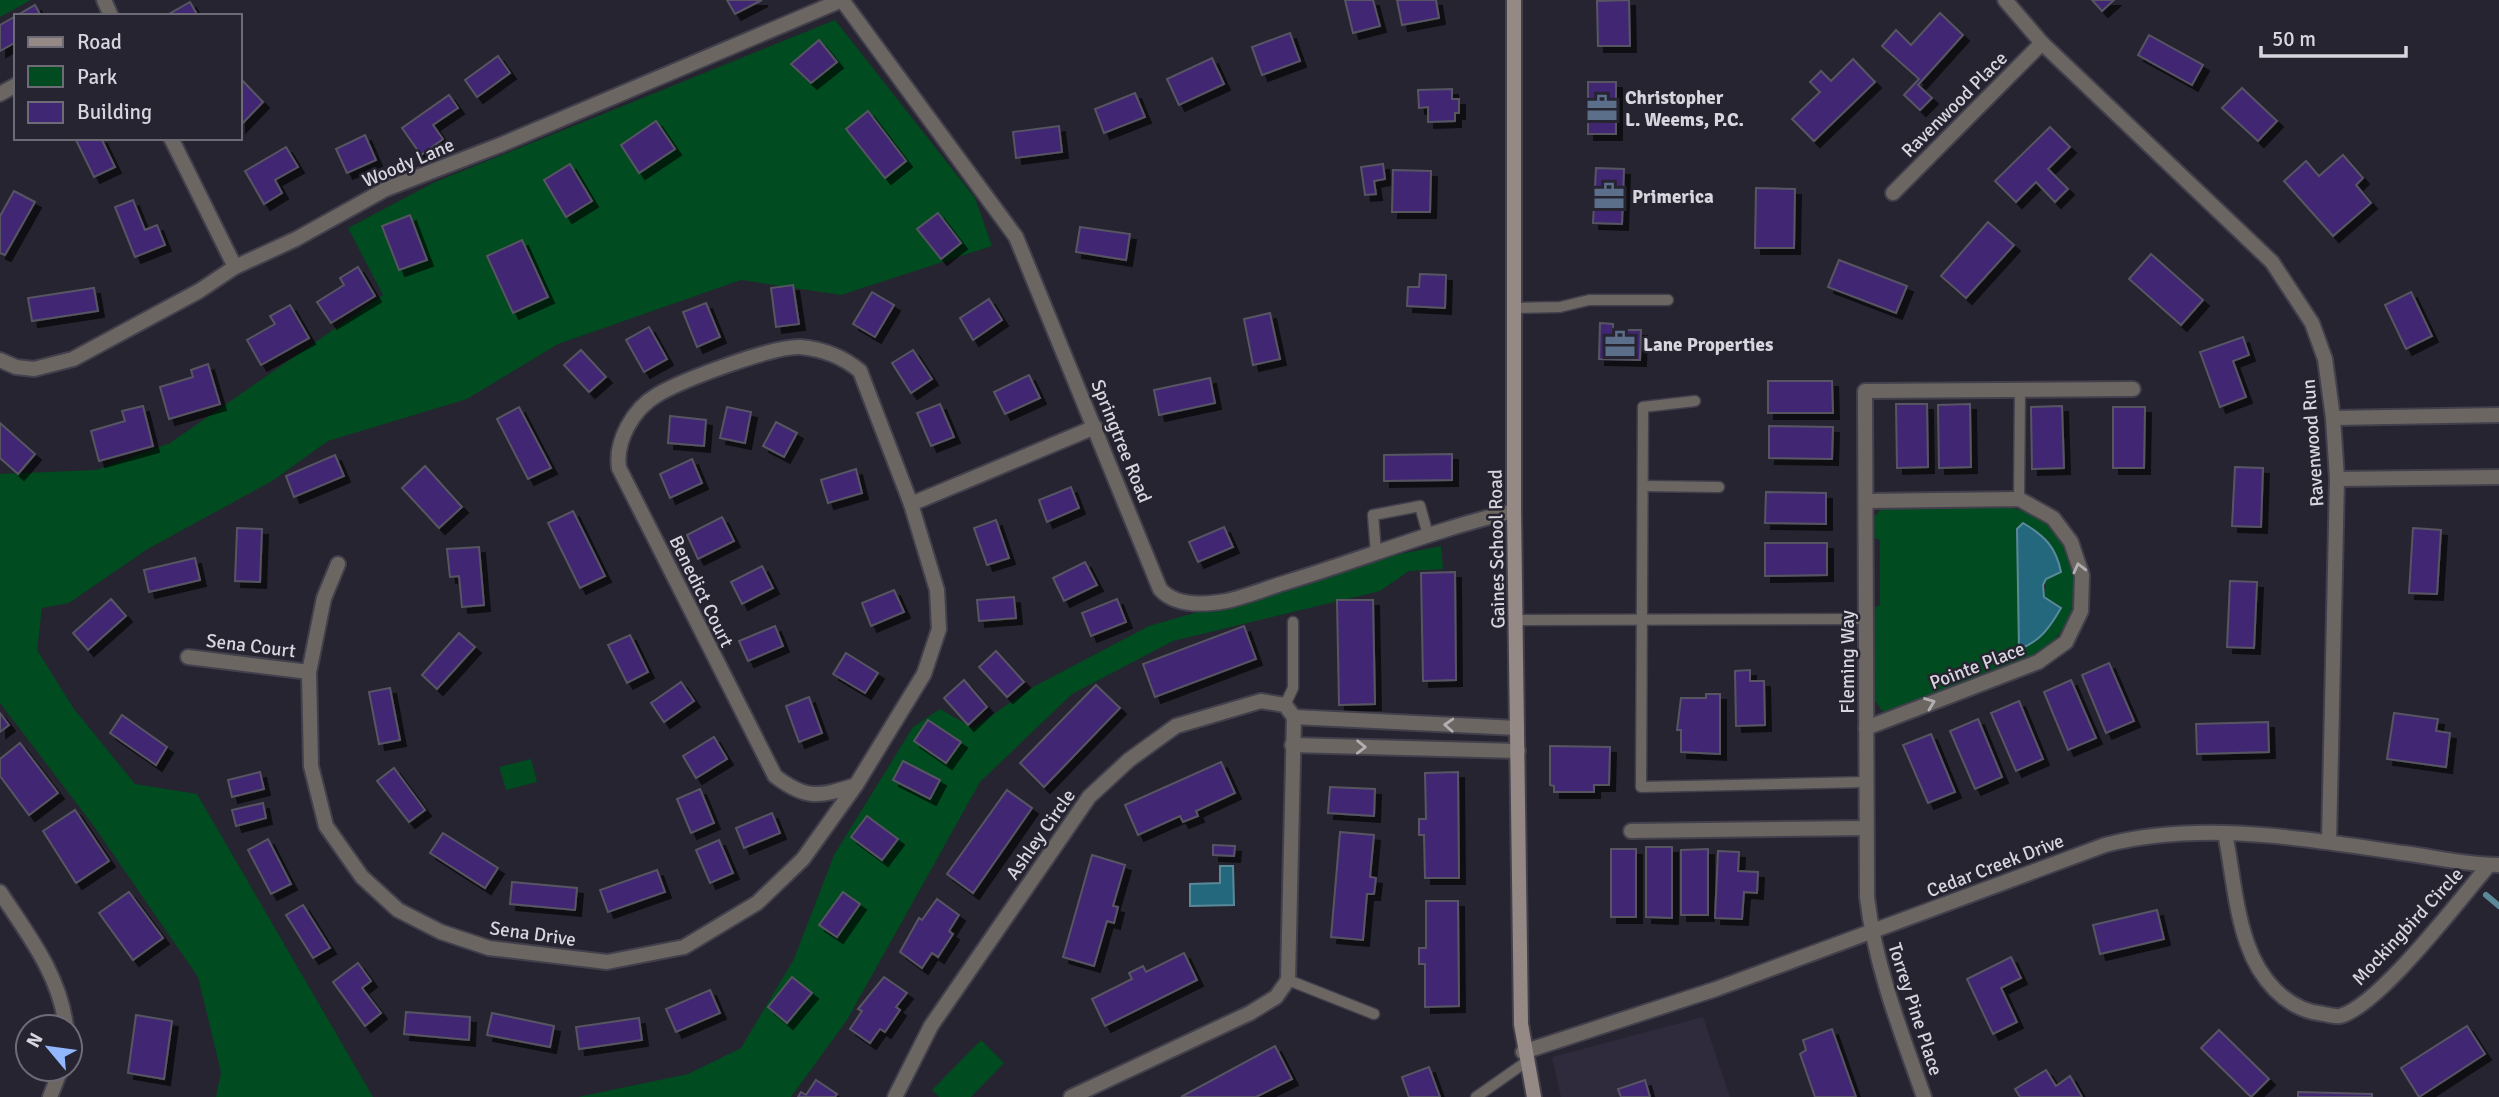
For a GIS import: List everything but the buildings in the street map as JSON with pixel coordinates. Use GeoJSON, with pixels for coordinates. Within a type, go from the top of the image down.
{"type":"FeatureCollection","features":[{"type":"Feature","properties":{"kind":"main road","name":"Gaines School Road"},"geometry":{"type":"LineString","coordinates":[[1514,0],[1514,511],[1517,727],[1525,1057],[1534,1097]]}},
{"type":"Feature","properties":{"kind":"street","name":"Woody Lane"},"geometry":{"type":"LineString","coordinates":[[0,360],[16,367],[34,369],[73,359],[199,291],[235,267],[296,239],[386,189],[500,145],[842,0]]}},
{"type":"Feature","properties":{"kind":"street","name":"Springtree Road"},"geometry":{"type":"LineString","coordinates":[[842,0],[1016,237],[1160,589],[1168,598],[1189,603],[1225,601],[1428,535],[1514,511]]}},
{"type":"Feature","properties":{"kind":"street","name":"Ravenwood Run"},"geometry":{"type":"LineString","coordinates":[[2005,0],[2042,43],[2272,262],[2312,323],[2325,359],[2337,479],[2329,842]]}},
{"type":"Feature","properties":{"kind":"street","name":"Ravenwood Place"},"geometry":{"type":"LineString","coordinates":[[1893,193],[2042,43]]}},
{"type":"Feature","properties":{"kind":"street"},"geometry":{"type":"LineString","coordinates":[[173,140],[235,267]]}},
{"type":"Feature","properties":{"kind":"street","name":"Benedict Court"},"geometry":{"type":"LineString","coordinates":[[798,347],[826,351],[848,361],[860,371],[911,504],[937,590],[939,629],[924,674],[856,785],[826,795],[808,795],[794,791],[775,776],[619,468],[617,454],[630,422],[655,396],[761,353],[798,347]]}},
{"type":"Feature","properties":{"kind":"street"},"geometry":{"type":"LineString","coordinates":[[2020,390],[2133,389]]}},
{"type":"Feature","properties":{"kind":"street","name":"Fleming Way"},"geometry":{"type":"LineString","coordinates":[[1871,933],[1867,897],[1865,391],[2020,390]]}},
{"type":"Feature","properties":{"kind":"street"},"geometry":{"type":"LineString","coordinates":[[2333,418],[2499,415]]}},
{"type":"Feature","properties":{"kind":"street"},"geometry":{"type":"LineString","coordinates":[[911,504],[1095,428]]}},
{"type":"Feature","properties":{"kind":"street"},"geometry":{"type":"LineString","coordinates":[[2337,479],[2499,477]]}},
{"type":"Feature","properties":{"kind":"street","name":"Pointe Place"},"geometry":{"type":"LineString","coordinates":[[1866,501],[2019,499],[2053,518],[2071,541],[2082,575],[2081,611],[2066,642],[2038,662],[1866,728]]}},
{"type":"Feature","properties":{"kind":"street","name":"Sena Drive"},"geometry":{"type":"LineString","coordinates":[[338,564],[324,598],[309,672],[310,765],[326,827],[362,877],[398,910],[441,933],[489,948],[607,962],[684,947],[757,903],[803,859],[856,785]]}},
{"type":"Feature","properties":{"kind":"street","name":"Sena Court"},"geometry":{"type":"LineString","coordinates":[[188,657],[309,672]]}},
{"type":"Feature","properties":{"kind":"street","name":"Ashley Circle"},"geometry":{"type":"LineString","coordinates":[[895,1097],[931,1026],[1089,797],[1129,760],[1176,726],[1261,701],[1289,711],[1517,727]]}},
{"type":"Feature","properties":{"kind":"street"},"geometry":{"type":"LineString","coordinates":[[1070,1097],[1250,1013],[1276,997],[1288,980],[1292,745],[1289,711]]}},
{"type":"Feature","properties":{"kind":"street"},"geometry":{"type":"LineString","coordinates":[[1292,745],[1518,751]]}},
{"type":"Feature","properties":{"kind":"street"},"geometry":{"type":"LineString","coordinates":[[1632,831],[1867,828]]}},
{"type":"Feature","properties":{"kind":"street","name":"Cedar Creek Drive"},"geometry":{"type":"LineString","coordinates":[[1525,1057],[1871,933],[2105,845],[2167,832],[2225,833],[2329,842],[2494,865]]}},
{"type":"Feature","properties":{"kind":"street","name":"Mockingbird Circle"},"geometry":{"type":"LineString","coordinates":[[2225,833],[2247,942],[2258,966],[2271,988],[2288,1002],[2313,1013],[2339,1016],[2363,1003],[2389,979],[2494,865]]}},
{"type":"Feature","properties":{"kind":"street"},"geometry":{"type":"LineString","coordinates":[[0,892],[45,962],[64,1013]]}},
{"type":"Feature","properties":{"kind":"street","name":"Torrey Pine Place"},"geometry":{"type":"LineString","coordinates":[[1871,933],[1924,1097]]}},
{"type":"Feature","properties":{"kind":"lane"},"geometry":{"type":"LineString","coordinates":[[1515,308],[1560,307],[1589,300],[1668,300]]}},
{"type":"Feature","properties":{"kind":"lane"},"geometry":{"type":"LineString","coordinates":[[2019,499],[2020,390]]}},
{"type":"Feature","properties":{"kind":"lane"},"geometry":{"type":"LineString","coordinates":[[1695,401],[1643,407],[1641,787],[1866,782]]}},
{"type":"Feature","properties":{"kind":"lane"},"geometry":{"type":"LineString","coordinates":[[1643,486],[1719,487]]}},
{"type":"Feature","properties":{"kind":"lane"},"geometry":{"type":"LineString","coordinates":[[1376,553],[1373,515],[1420,506],[1428,535]]}},
{"type":"Feature","properties":{"kind":"lane"},"geometry":{"type":"LineString","coordinates":[[1516,620],[1866,619]]}},
{"type":"Feature","properties":{"kind":"lane"},"geometry":{"type":"LineString","coordinates":[[1289,711],[1293,688],[1293,622]]}},
{"type":"Feature","properties":{"kind":"lane"},"geometry":{"type":"LineString","coordinates":[[1288,980],[1374,1014]]}},
{"type":"Feature","properties":{"kind":"lane"},"geometry":{"type":"LineString","coordinates":[[1476,1097],[1525,1057]]}},
{"type":"Feature","properties":{"kind":"shaded area"},"geometry":{"type":"Polygon","coordinates":[[[1703,1017],[1730,1097],[1561,1097],[1552,1057],[1703,1017]]]}},
{"type":"Feature","properties":{"kind":"green space"},"geometry":{"type":"Polygon","coordinates":[[[0,0],[31,0],[0,17],[0,0]]]}},
{"type":"Feature","properties":{"kind":"green space"},"geometry":{"type":"Polygon","coordinates":[[[835,20],[975,198],[992,246],[841,295],[741,280],[558,344],[467,399],[328,441],[272,481],[146,550],[69,603],[42,608],[37,650],[74,709],[135,784],[197,794],[373,1097],[216,1097],[221,1072],[198,977],[93,825],[0,703],[0,474],[96,470],[170,443],[383,295],[348,228],[435,182],[835,20]]]}},
{"type":"Feature","properties":{"kind":"green space"},"geometry":{"type":"Polygon","coordinates":[[[1943,503],[2005,507],[2032,515],[2055,529],[2070,552],[2075,593],[2063,628],[2052,643],[2026,660],[1891,712],[1882,711],[1875,700],[1874,608],[1880,605],[1880,540],[1874,538],[1874,517],[1885,505],[1943,503]],[[2023,523],[2033,644],[2061,608],[2044,597],[2046,579],[2051,576],[2049,541],[2023,523]]]}},
{"type":"Feature","properties":{"kind":"green space"},"geometry":{"type":"Polygon","coordinates":[[[1441,546],[1443,569],[1409,571],[1380,591],[1173,641],[1072,694],[980,782],[847,1020],[791,1097],[578,1097],[688,1074],[741,1048],[794,959],[834,855],[913,727],[940,709],[973,728],[1033,687],[1149,626],[1400,554],[1441,546]]]}},
{"type":"Feature","properties":{"kind":"green space"},"geometry":{"type":"Polygon","coordinates":[[[531,759],[537,782],[506,790],[499,767],[531,759]]]}},
{"type":"Feature","properties":{"kind":"green space"},"geometry":{"type":"Polygon","coordinates":[[[981,1040],[1004,1063],[971,1097],[939,1097],[932,1090],[981,1040]]]}},
{"type":"Feature","properties":{"kind":"water"},"geometry":{"type":"Polygon","coordinates":[[[2023,523],[2038,533],[2053,549],[2061,572],[2046,579],[2043,585],[2044,597],[2061,608],[2044,633],[2019,649],[2017,529],[2023,523]]]}},
{"type":"Feature","properties":{"kind":"water"},"geometry":{"type":"Polygon","coordinates":[[[1220,866],[1233,866],[1234,905],[1190,906],[1190,884],[1220,883],[1220,866]]]}},
{"type":"Feature","properties":{"kind":"waterway"},"geometry":{"type":"LineString","coordinates":[[2486,895],[2499,906]]}},
{"type":"Feature","properties":{"kind":"place","name":"Christopher L. Weems, P.C."},"geometry":{"type":"Point","coordinates":[1602,108]}},
{"type":"Feature","properties":{"kind":"place","name":"Primerica"},"geometry":{"type":"Point","coordinates":[1609,196]}},
{"type":"Feature","properties":{"kind":"place","name":"Lane Properties"},"geometry":{"type":"Point","coordinates":[1620,344]}}]}
